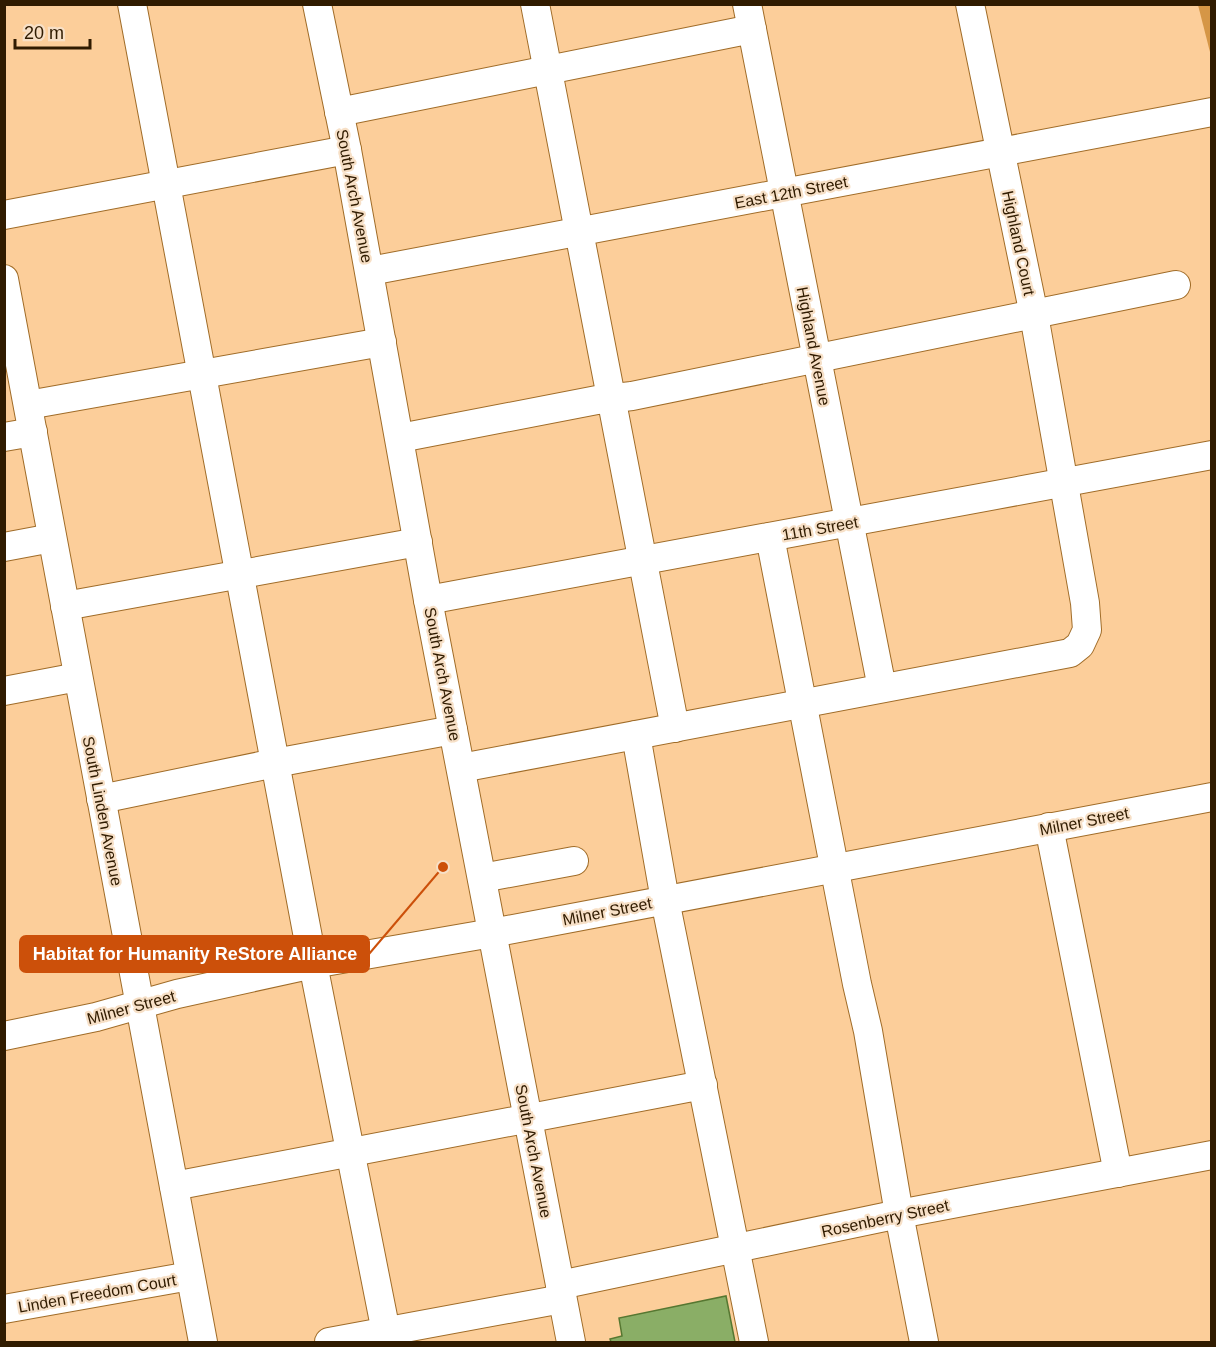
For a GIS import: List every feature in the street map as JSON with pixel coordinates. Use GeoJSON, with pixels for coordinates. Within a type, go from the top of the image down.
{"type":"FeatureCollection","features":[{"type":"Feature","properties":{"kind":"street"},"geometry":{"type":"LineString","coordinates":[[132,4],[313,963],[387,1337]]}},
{"type":"Feature","properties":{"kind":"street","name":"South Arch Avenue"},"geometry":{"type":"LineString","coordinates":[[317,4],[370,271],[428,600],[571,1342]]}},
{"type":"Feature","properties":{"kind":"street"},"geometry":{"type":"LineString","coordinates":[[535,4],[675,728]]}},
{"type":"Feature","properties":{"kind":"street","name":"Highland Court"},"geometry":{"type":"LineString","coordinates":[[460,768],[1070,653],[1080,645],[1087,630],[1085,603],[1066,483],[970,4]]}},
{"type":"Feature","properties":{"kind":"street"},"geometry":{"type":"LineString","coordinates":[[339,112],[548,68],[750,17]]}},
{"type":"Feature","properties":{"kind":"street","name":"Highland Avenue"},"geometry":{"type":"LineString","coordinates":[[750,17],[882,688]]}},
{"type":"Feature","properties":{"kind":"street","name":"East 12th Street"},"geometry":{"type":"LineString","coordinates":[[370,271],[1212,112]]}},
{"type":"Feature","properties":{"kind":"street"},"geometry":{"type":"LineString","coordinates":[[4,215],[347,150]]}},
{"type":"Feature","properties":{"kind":"street","name":"South Linden Avenue"},"geometry":{"type":"LineString","coordinates":[[4,279],[8,315],[31,418],[203,1342]]}},
{"type":"Feature","properties":{"kind":"street"},"geometry":{"type":"LineString","coordinates":[[400,438],[612,399],[1176,285]]}},
{"type":"Feature","properties":{"kind":"street"},"geometry":{"type":"LineString","coordinates":[[4,437],[31,418],[201,374],[382,342]]}},
{"type":"Feature","properties":{"kind":"street","name":"11th Street"},"geometry":{"type":"LineString","coordinates":[[428,600],[1212,455]]}},
{"type":"Feature","properties":{"kind":"street"},"geometry":{"type":"LineString","coordinates":[[770,537],[868,1031],[899,1214],[924,1342]]}},
{"type":"Feature","properties":{"kind":"street"},"geometry":{"type":"LineString","coordinates":[[4,547],[52,538]]}},
{"type":"Feature","properties":{"kind":"street"},"geometry":{"type":"LineString","coordinates":[[65,606],[418,542]]}},
{"type":"Feature","properties":{"kind":"street"},"geometry":{"type":"LineString","coordinates":[[4,691],[78,677]]}},
{"type":"Feature","properties":{"kind":"street"},"geometry":{"type":"LineString","coordinates":[[101,799],[453,730]]}},
{"type":"Feature","properties":{"kind":"street"},"geometry":{"type":"LineString","coordinates":[[636,735],[665,900],[754,1342]]}},
{"type":"Feature","properties":{"kind":"street","name":"Milner Street"},"geometry":{"type":"LineString","coordinates":[[4,1036],[96,1017],[140,1004],[313,963],[492,933],[1212,797]]}},
{"type":"Feature","properties":{"kind":"street"},"geometry":{"type":"LineString","coordinates":[[1049,827],[1118,1173]]}},
{"type":"Feature","properties":{"kind":"street"},"geometry":{"type":"LineString","coordinates":[[482,878],[574,861]]}},
{"type":"Feature","properties":{"kind":"street"},"geometry":{"type":"LineString","coordinates":[[174,1186],[351,1150],[528,1120],[702,1085]]}},
{"type":"Feature","properties":{"kind":"street","name":"Rosenberry Street"},"geometry":{"type":"LineString","coordinates":[[329,1342],[387,1337],[561,1292],[899,1214],[1212,1155]]}},
{"type":"Feature","properties":{"kind":"street","name":"Linden Freedom Court"},"geometry":{"type":"LineString","coordinates":[[4,1309],[190,1276]]}},
{"type":"Feature","properties":{"kind":"shaded area"},"geometry":{"type":"Polygon","coordinates":[[[1198,5],[1211,5],[1211,56],[1198,5]]]}},
{"type":"Feature","properties":{"kind":"building"},"geometry":{"type":"Polygon","coordinates":[[[726,1296],[735,1342],[611,1342],[610,1339],[622,1336],[619,1318],[726,1296]]]}},
{"type":"Feature","properties":{"kind":"place","name":"Habitat for Humanity ReStore Alliance"},"geometry":{"type":"Point","coordinates":[443,867]}}]}
